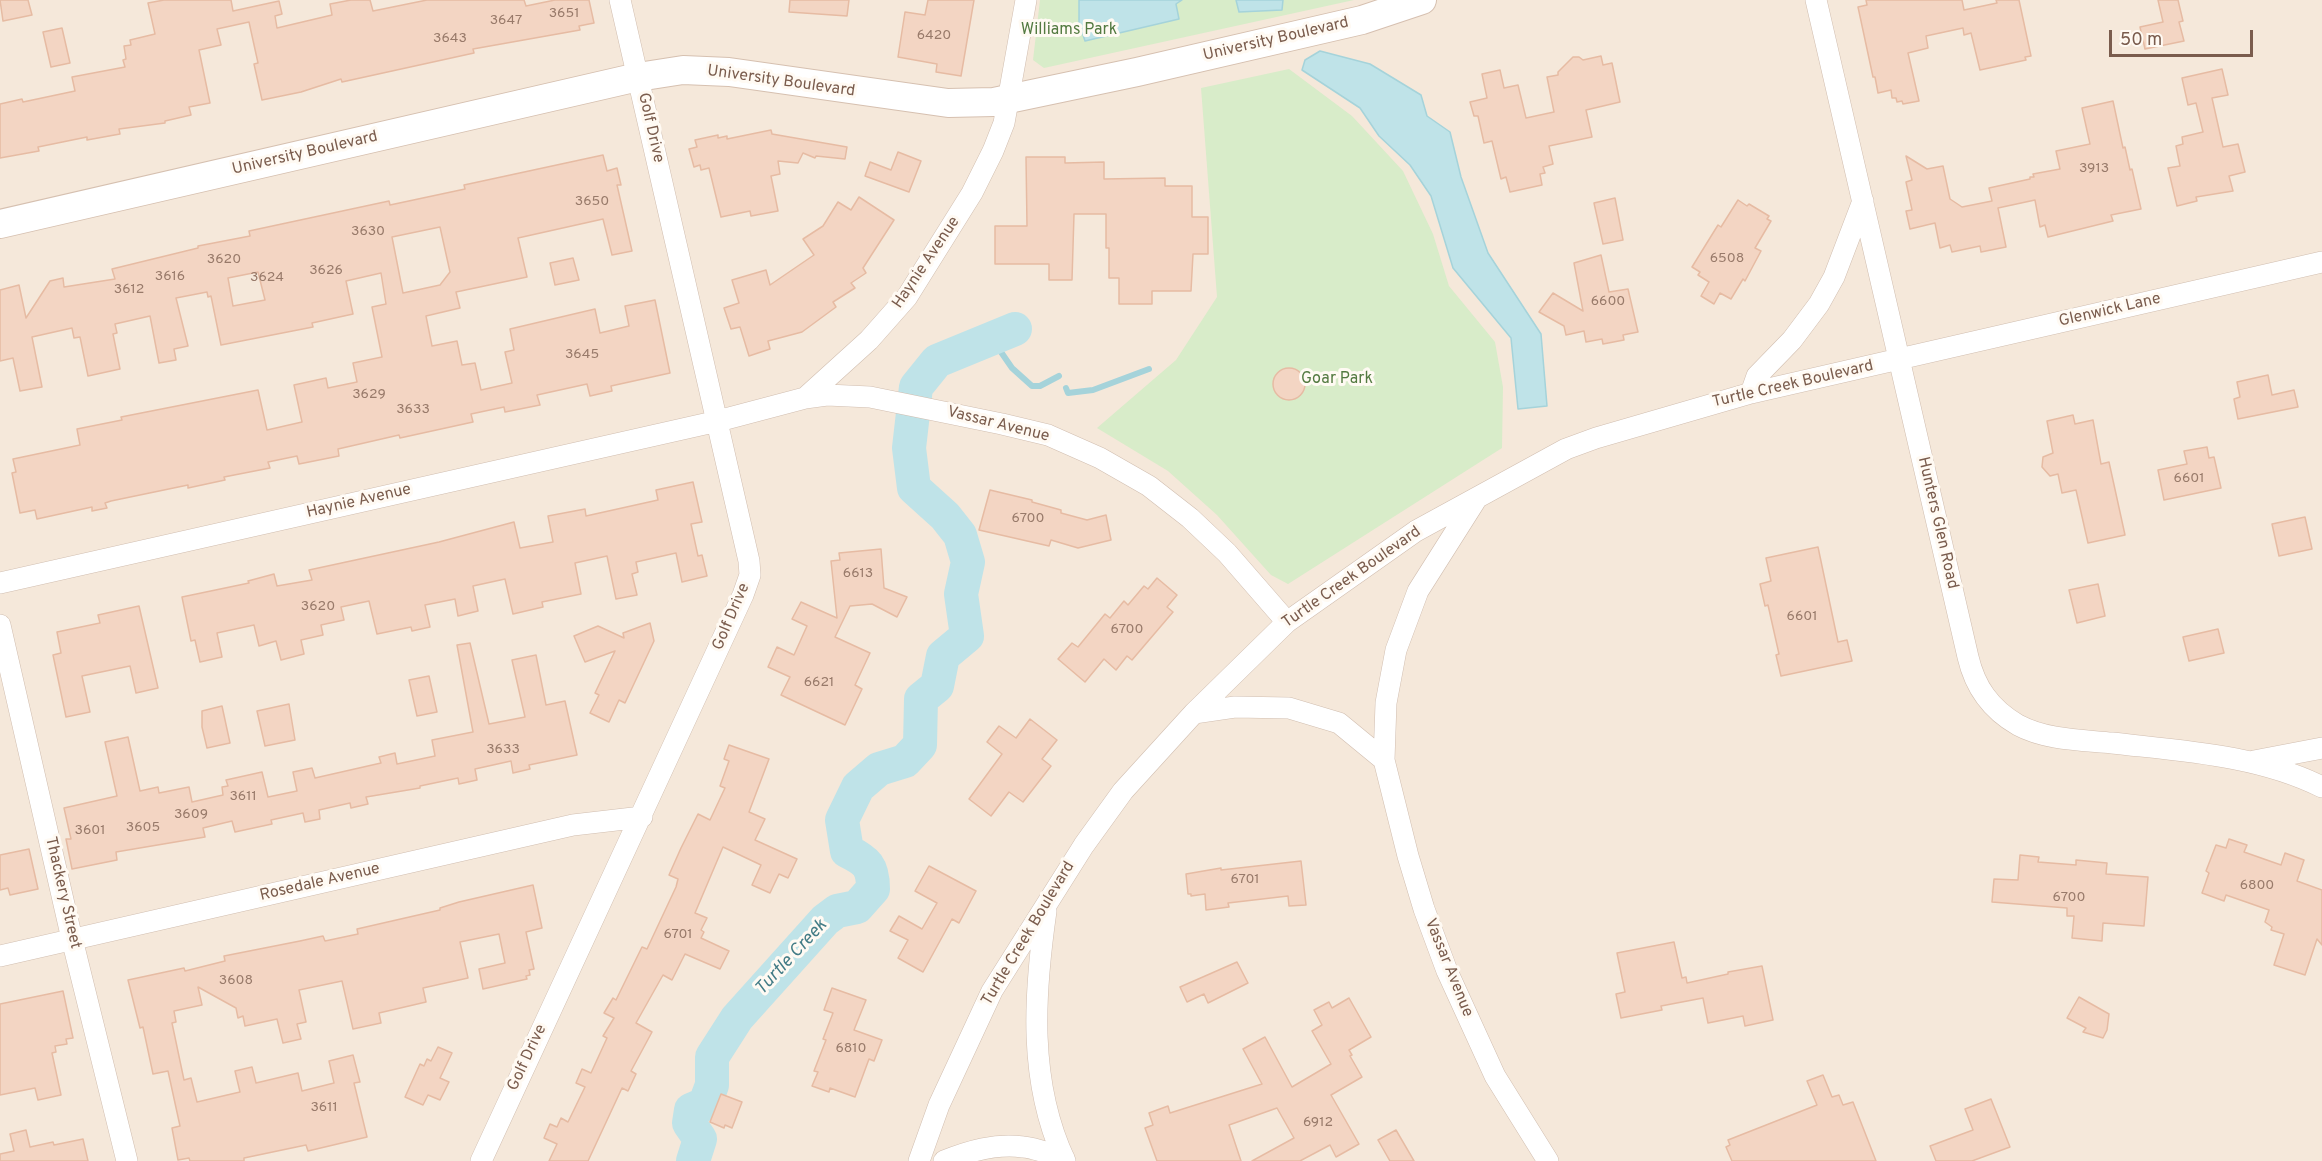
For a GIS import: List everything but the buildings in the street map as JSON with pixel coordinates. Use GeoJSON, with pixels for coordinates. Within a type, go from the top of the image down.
{"type":"FeatureCollection","features":[{"type":"Feature","properties":{"kind":"street","name":"Golf Drive"},"geometry":{"type":"LineString","coordinates":[[481,1161],[642,817],[750,575],[749,561],[718,421],[620,0]]}},
{"type":"Feature","properties":{"kind":"street","name":"Haynie Avenue"},"geometry":{"type":"LineString","coordinates":[[805,398],[869,340],[907,297],[972,193],[993,151],[1009,100],[1026,0]]}},
{"type":"Feature","properties":{"kind":"street","name":"University Boulevard"},"geometry":{"type":"LineString","coordinates":[[0,224],[638,77],[683,70],[729,72],[948,103],[1009,100],[1362,20],[1422,0]]}},
{"type":"Feature","properties":{"kind":"street","name":"Hunters Glen Road"},"geometry":{"type":"LineString","coordinates":[[1816,0],[1972,674],[1983,695],[2005,716],[2043,735],[2190,752],[2247,762],[2283,771],[2322,787]]}},
{"type":"Feature","properties":{"kind":"street"},"geometry":{"type":"LineString","coordinates":[[1751,393],[1757,376],[1792,340],[1819,304],[1834,277],[1863,201]]}},
{"type":"Feature","properties":{"kind":"street","name":"Glenwick Lane"},"geometry":{"type":"LineString","coordinates":[[1899,360],[2322,262]]}},
{"type":"Feature","properties":{"kind":"street","name":"Turtle Creek Boulevard"},"geometry":{"type":"LineString","coordinates":[[919,1161],[939,1105],[992,991],[1047,902],[1122,791],[1194,713],[1287,622],[1416,531],[1566,449],[1596,438],[1751,393],[1899,360]]}},
{"type":"Feature","properties":{"kind":"street","name":"Vassar Avenue"},"geometry":{"type":"LineString","coordinates":[[718,421],[805,398],[827,395],[870,397],[954,413],[1048,435],[1100,458],[1149,486],[1190,518],[1227,553],[1287,622]]}},
{"type":"Feature","properties":{"kind":"street","name":"Haynie Avenue"},"geometry":{"type":"LineString","coordinates":[[0,583],[718,421]]}},
{"type":"Feature","properties":{"kind":"street","name":"Vassar Avenue"},"geometry":{"type":"LineString","coordinates":[[1477,498],[1418,591],[1396,650],[1386,703],[1384,760],[1408,856],[1424,909],[1447,970],[1495,1076],[1548,1161]]}},
{"type":"Feature","properties":{"kind":"street","name":"Thackery Street"},"geometry":{"type":"LineString","coordinates":[[0,625],[72,939],[127,1161]]}},
{"type":"Feature","properties":{"kind":"street"},"geometry":{"type":"LineString","coordinates":[[1194,713],[1235,707],[1289,708],[1339,723],[1384,760]]}},
{"type":"Feature","properties":{"kind":"street"},"geometry":{"type":"LineString","coordinates":[[2247,762],[2322,748]]}},
{"type":"Feature","properties":{"kind":"street","name":"Rosedale Avenue"},"geometry":{"type":"LineString","coordinates":[[0,956],[573,825],[642,817]]}},
{"type":"Feature","properties":{"kind":"street"},"geometry":{"type":"LineString","coordinates":[[1047,902],[1037,980],[1036,1022],[1040,1070],[1047,1112],[1065,1160]]}},
{"type":"Feature","properties":{"kind":"street"},"geometry":{"type":"LineString","coordinates":[[944,1161],[991,1147],[1023,1146],[1065,1160]]}},
{"type":"Feature","properties":{"kind":"shaded area"},"geometry":{"type":"Polygon","coordinates":[[[0,0],[2322,0],[2322,1161],[0,1161],[0,0]]]}},
{"type":"Feature","properties":{"kind":"green space","name":"Williams Park"},"geometry":{"type":"Polygon","coordinates":[[[1040,0],[1354,0],[1044,68],[1033,60],[1040,0]]]}},
{"type":"Feature","properties":{"kind":"green space","name":"Goar Park"},"geometry":{"type":"Polygon","coordinates":[[[1289,69],[1352,116],[1403,171],[1433,234],[1449,286],[1495,342],[1503,387],[1502,448],[1288,584],[1271,575],[1217,515],[1168,471],[1097,428],[1176,360],[1217,297],[1201,88],[1289,69]]]}},
{"type":"Feature","properties":{"kind":"water"},"geometry":{"type":"Polygon","coordinates":[[[1079,0],[1182,0],[1176,4],[1179,19],[1085,41],[1079,23],[1079,0]]]}},
{"type":"Feature","properties":{"kind":"water"},"geometry":{"type":"Polygon","coordinates":[[[1236,0],[1283,0],[1282,10],[1239,12],[1236,0]]]}},
{"type":"Feature","properties":{"kind":"water"},"geometry":{"type":"Polygon","coordinates":[[[1320,51],[1370,64],[1421,95],[1427,116],[1450,132],[1461,177],[1488,253],[1541,334],[1547,406],[1518,409],[1511,338],[1453,268],[1431,196],[1410,165],[1379,136],[1360,108],[1302,70],[1305,60],[1320,51]]]}},
{"type":"Feature","properties":{"kind":"waterway","name":"Turtle Creek"},"geometry":{"type":"LineString","coordinates":[[693,1161],[700,1139],[689,1123],[691,1110],[705,1104],[712,1085],[712,1057],[737,1018],[825,920],[837,911],[857,907],[873,889],[872,875],[868,865],[847,851],[842,820],[858,787],[879,769],[905,761],[920,745],[921,699],[937,686],[943,656],[967,636],[961,594],[968,562],[960,535],[945,516],[914,488],[909,448],[916,387],[937,361],[1015,329]]}},
{"type":"Feature","properties":{"kind":"waterway"},"geometry":{"type":"LineString","coordinates":[[992,339],[1012,368],[1032,386],[1040,386],[1059,376]]}},
{"type":"Feature","properties":{"kind":"waterway"},"geometry":{"type":"LineString","coordinates":[[1066,388],[1068,393],[1093,390],[1149,369]]}}]}
